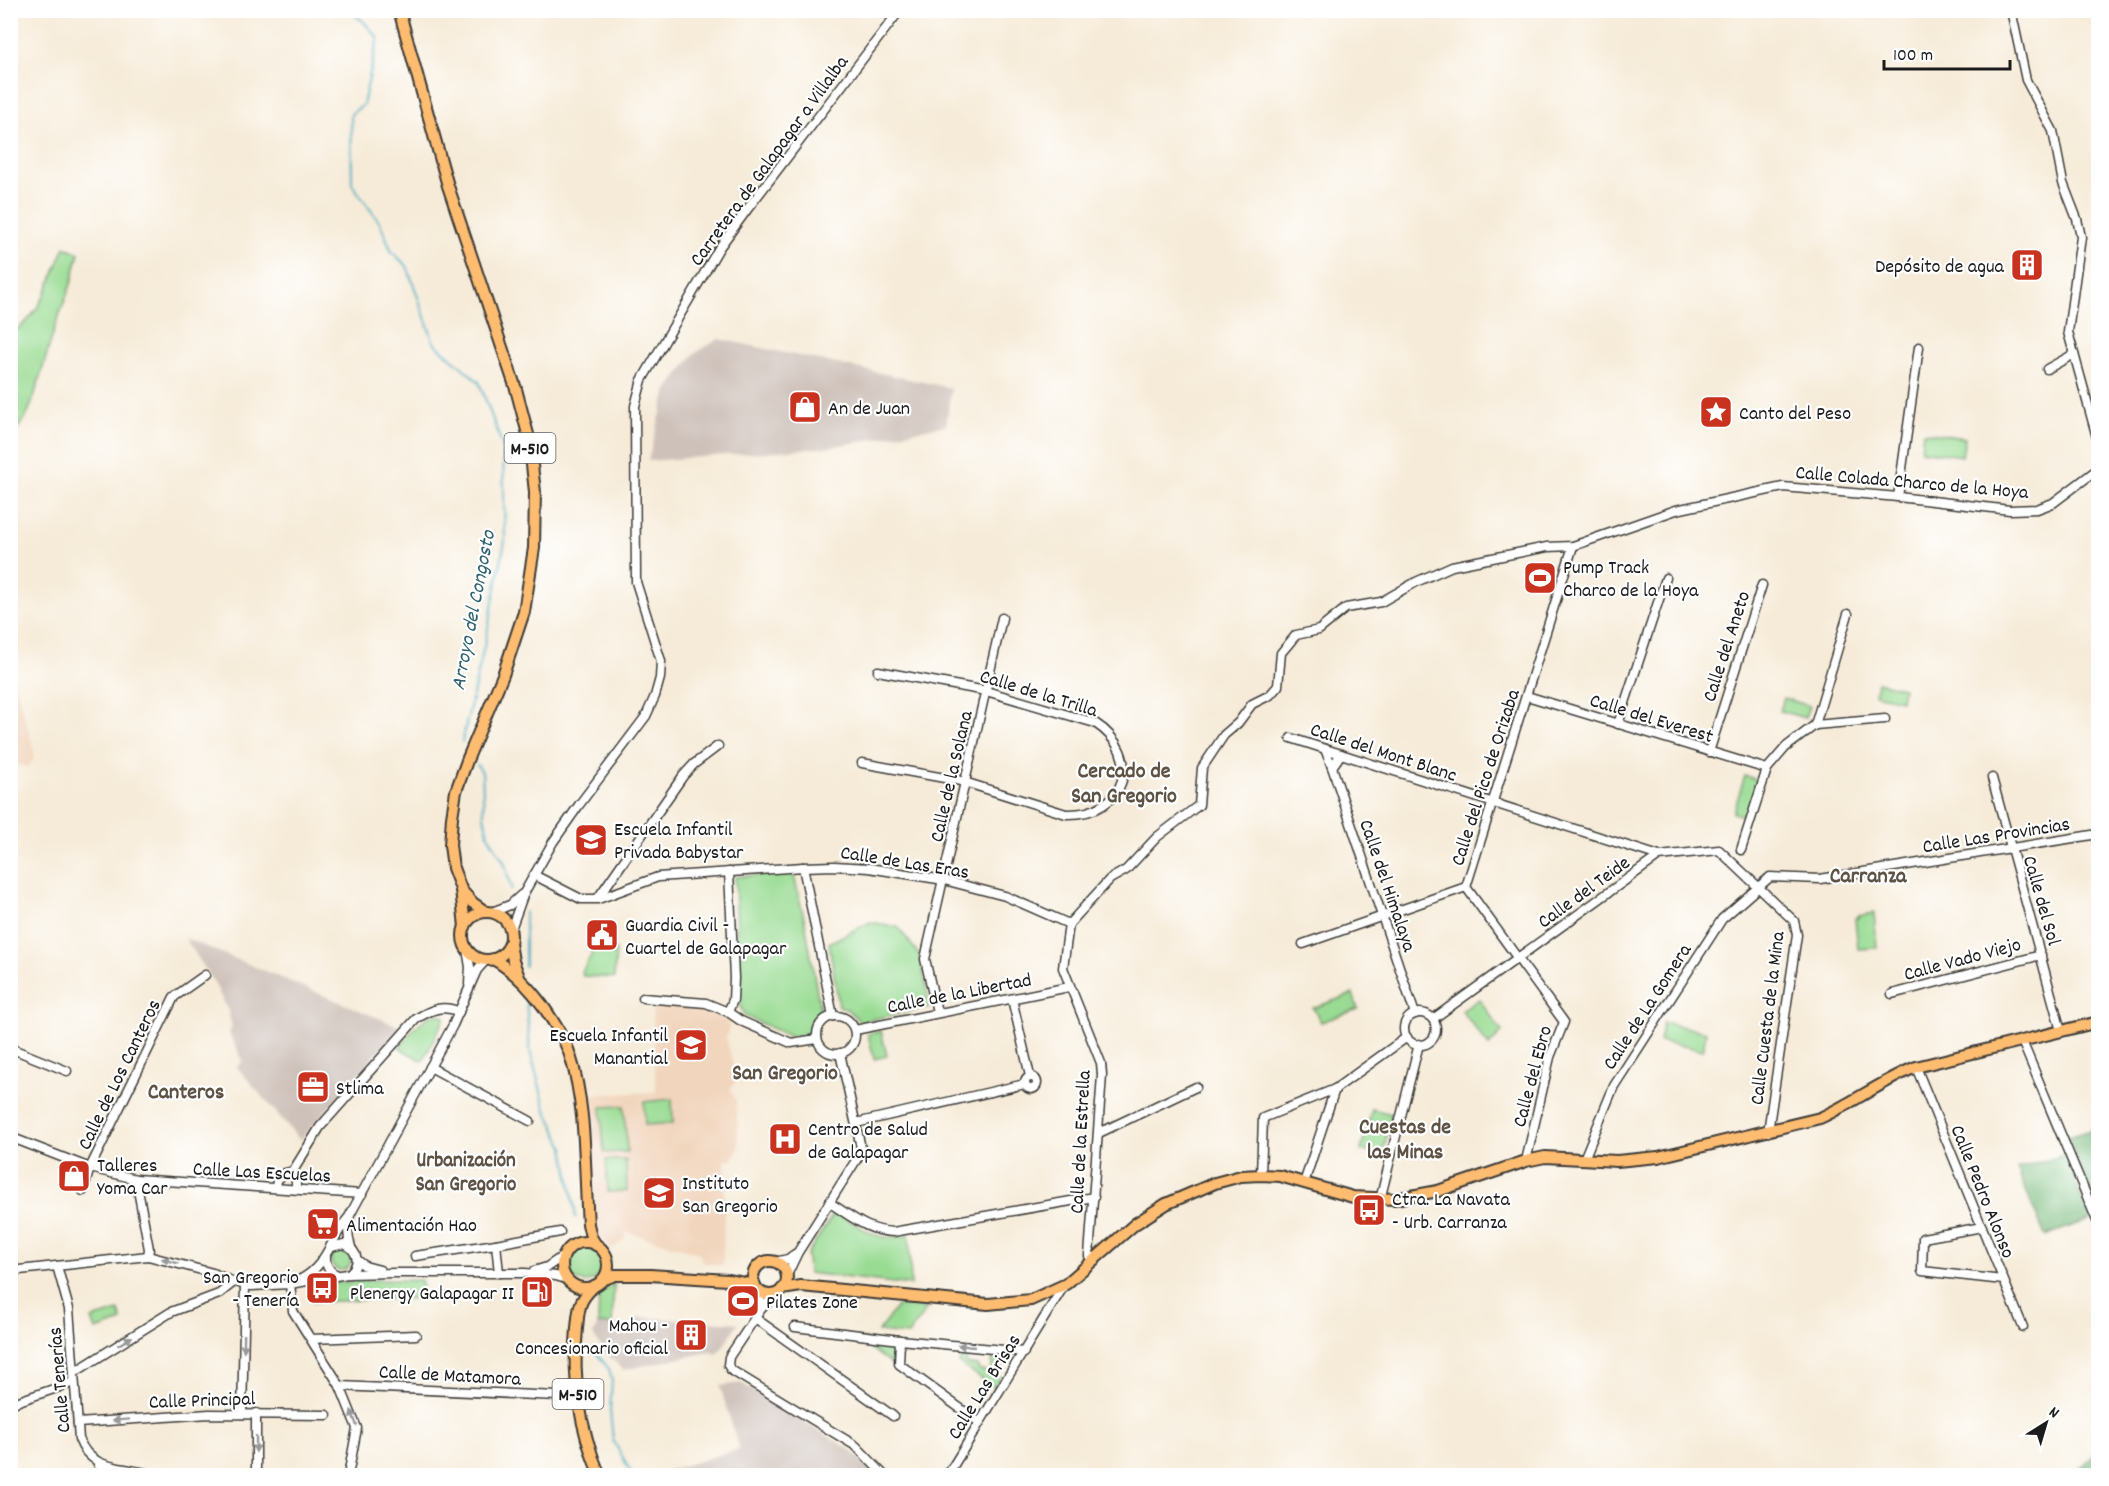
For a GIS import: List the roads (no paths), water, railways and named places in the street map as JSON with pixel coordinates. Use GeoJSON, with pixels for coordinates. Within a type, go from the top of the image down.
{"type":"FeatureCollection","features":[{"type":"Feature","properties":{"kind":"main road","name":"M-510"},"geometry":{"type":"LineString","coordinates":[[399,10],[448,186],[516,389],[529,438],[535,492],[534,548],[524,612],[503,675],[456,791],[453,808],[450,845],[453,868],[461,889],[464,938],[467,948]]}},
{"type":"Feature","properties":{"kind":"main road","name":"M-510"},"geometry":{"type":"LineString","coordinates":[[461,889],[472,903],[506,920],[511,929]]}},
{"type":"Feature","properties":{"kind":"main road"},"geometry":{"type":"LineString","coordinates":[[465,927],[475,915],[489,912]]}},
{"type":"Feature","properties":{"kind":"main road"},"geometry":{"type":"LineString","coordinates":[[511,929],[510,943],[519,977],[553,1021],[569,1052],[577,1084],[589,1231],[596,1245],[618,1269],[635,1274]]}},
{"type":"Feature","properties":{"kind":"main road"},"geometry":{"type":"LineString","coordinates":[[490,959],[504,953],[510,943]]}},
{"type":"Feature","properties":{"kind":"main road"},"geometry":{"type":"LineString","coordinates":[[467,948],[475,956],[490,959],[519,977]]}},
{"type":"Feature","properties":{"kind":"main road"},"geometry":{"type":"LineString","coordinates":[[568,1281],[579,1287],[598,1283],[615,1275],[635,1274],[728,1280],[757,1288],[766,1294],[801,1286],[988,1304],[1012,1303],[1038,1298],[1066,1284],[1135,1224],[1166,1204],[1215,1183],[1241,1176],[1280,1176],[1344,1195],[1380,1200],[1438,1191],[1526,1161],[1545,1157],[1617,1161],[1658,1158],[1820,1118],[1841,1108],[1893,1076],[1916,1067],[2098,1022]]}},
{"type":"Feature","properties":{"kind":"main road"},"geometry":{"type":"LineString","coordinates":[[563,1256],[583,1231],[586,1210]]}},
{"type":"Feature","properties":{"kind":"main road"},"geometry":{"type":"LineString","coordinates":[[573,1246],[587,1242],[596,1245]]}},
{"type":"Feature","properties":{"kind":"main road","name":"M-510"},"geometry":{"type":"LineString","coordinates":[[563,1256],[562,1268],[576,1292],[579,1311],[575,1363],[580,1407],[591,1455],[600,1476]]}},
{"type":"Feature","properties":{"kind":"main road","name":"M-510"},"geometry":{"type":"LineString","coordinates":[[579,1311],[583,1299],[607,1272],[607,1258]]}},
{"type":"Feature","properties":{"kind":"main road"},"geometry":{"type":"LineString","coordinates":[[728,1280],[745,1277],[765,1262],[775,1262],[782,1265],[787,1276],[801,1286]]}},
{"type":"Feature","properties":{"kind":"main road"},"geometry":{"type":"LineString","coordinates":[[755,1270],[753,1276],[757,1288]]}},
{"type":"Feature","properties":{"kind":"main road"},"geometry":{"type":"LineString","coordinates":[[780,1291],[787,1276]]}},
{"type":"Feature","properties":{"kind":"street","name":"Carretera de Galapagar a Villalba"},"geometry":{"type":"LineString","coordinates":[[511,929],[524,893],[553,842],[646,716],[660,678],[661,661],[658,648],[636,582],[635,406],[642,380],[719,248],[900,10]]}},
{"type":"Feature","properties":{"kind":"street"},"geometry":{"type":"LineString","coordinates":[[2012,10],[2026,80],[2053,131],[2062,183],[2077,219],[2081,237],[2068,332],[2098,441]]}},
{"type":"Feature","properties":{"kind":"street"},"geometry":{"type":"LineString","coordinates":[[1898,497],[1919,347]]}},
{"type":"Feature","properties":{"kind":"street"},"geometry":{"type":"LineString","coordinates":[[2047,369],[2074,354]]}},
{"type":"Feature","properties":{"kind":"street","name":"Calle Colada Charco de la Hoya"},"geometry":{"type":"LineString","coordinates":[[1069,924],[1110,879],[1126,870],[1157,837],[1199,805],[1202,768],[1224,735],[1238,723],[1252,704],[1270,695],[1278,686],[1281,653],[1296,634],[1319,630],[1346,608],[1381,602],[1416,582],[1452,566],[1547,547],[1573,546],[1676,510],[1784,487],[2010,510],[2037,508],[2053,503],[2098,469]]}},
{"type":"Feature","properties":{"kind":"street","name":"Calle del Pico de Orizaba"},"geometry":{"type":"LineString","coordinates":[[1303,944],[1466,887],[1573,546]]}},
{"type":"Feature","properties":{"kind":"street"},"geometry":{"type":"LineString","coordinates":[[1618,724],[1666,578]]}},
{"type":"Feature","properties":{"kind":"street","name":"Calle del Aneto"},"geometry":{"type":"LineString","coordinates":[[1708,752],[1762,585]]}},
{"type":"Feature","properties":{"kind":"street"},"geometry":{"type":"LineString","coordinates":[[1815,725],[1848,614]]}},
{"type":"Feature","properties":{"kind":"street","name":"Calle de la Solana"},"geometry":{"type":"LineString","coordinates":[[937,1012],[925,959],[1002,618]]}},
{"type":"Feature","properties":{"kind":"street","name":"Calle de la Trilla"},"geometry":{"type":"LineString","coordinates":[[862,763],[965,782],[1066,814],[1082,814],[1097,810],[1119,789],[1123,774],[1123,758],[1118,744],[1108,731],[1095,723],[986,691],[878,671]]}},
{"type":"Feature","properties":{"kind":"street","name":"Calle del Everest"},"geometry":{"type":"LineString","coordinates":[[1527,696],[1767,769]]}},
{"type":"Feature","properties":{"kind":"street"},"geometry":{"type":"LineString","coordinates":[[1741,850],[1767,769],[1786,747],[1815,725],[1885,719]]}},
{"type":"Feature","properties":{"kind":"street","name":"Calle del Mont Blanc"},"geometry":{"type":"LineString","coordinates":[[1291,738],[1659,856]]}},
{"type":"Feature","properties":{"kind":"street"},"geometry":{"type":"LineString","coordinates":[[534,875],[581,899],[598,899],[683,776],[694,764],[718,746]]}},
{"type":"Feature","properties":{"kind":"street","name":"Calle del Himalaya"},"geometry":{"type":"LineString","coordinates":[[1325,749],[1415,1014]]}},
{"type":"Feature","properties":{"kind":"street"},"geometry":{"type":"LineString","coordinates":[[1332,767],[1341,754]]}},
{"type":"Feature","properties":{"kind":"street","name":"Calle del Sol"},"geometry":{"type":"LineString","coordinates":[[1992,778],[2061,1031]]}},
{"type":"Feature","properties":{"kind":"street","name":"Calle Las Provincias"},"geometry":{"type":"LineString","coordinates":[[1759,887],[1770,877],[1820,879],[2098,834]]}},
{"type":"Feature","properties":{"kind":"street"},"geometry":{"type":"LineString","coordinates":[[1640,850],[1644,858],[1643,868]]}},
{"type":"Feature","properties":{"kind":"street","name":"Calle del Teide"},"geometry":{"type":"LineString","coordinates":[[1433,1019],[1659,856],[1719,850],[1759,887]]}},
{"type":"Feature","properties":{"kind":"street","name":"Calle de Las Eras"},"geometry":{"type":"LineString","coordinates":[[598,899],[658,878],[834,866],[869,868],[944,880],[1005,896],[1069,924]]}},
{"type":"Feature","properties":{"kind":"street"},"geometry":{"type":"LineString","coordinates":[[803,867],[833,1016]]}},
{"type":"Feature","properties":{"kind":"street"},"geometry":{"type":"LineString","coordinates":[[728,1012],[733,1000],[734,978],[729,872]]}},
{"type":"Feature","properties":{"kind":"street","name":"Calle del Ebro"},"geometry":{"type":"LineString","coordinates":[[1466,887],[1564,1022],[1550,1057],[1526,1161]]}},
{"type":"Feature","properties":{"kind":"street","name":"Calle Cuesta de la Mina"},"geometry":{"type":"LineString","coordinates":[[1759,887],[1794,921],[1797,935],[1768,1132]]}},
{"type":"Feature","properties":{"kind":"street","name":"Calle de La Gomera"},"geometry":{"type":"LineString","coordinates":[[1584,1159],[1614,1086],[1722,919],[1759,887]]}},
{"type":"Feature","properties":{"kind":"street","name":"Carretera de Galapagar a Villalba"},"geometry":{"type":"LineString","coordinates":[[489,912],[510,905],[524,893]]}},
{"type":"Feature","properties":{"kind":"street","name":"Calle de la Estrella"},"geometry":{"type":"LineString","coordinates":[[1069,924],[1063,968],[1101,1063],[1099,1133],[1089,1256],[1092,1261]]}},
{"type":"Feature","properties":{"kind":"street"},"geometry":{"type":"LineString","coordinates":[[467,948],[470,967],[468,987]]}},
{"type":"Feature","properties":{"kind":"street","name":"Calle Vado Viejo"},"geometry":{"type":"LineString","coordinates":[[1892,994],[2041,954]]}},
{"type":"Feature","properties":{"kind":"street"},"geometry":{"type":"LineString","coordinates":[[290,1284],[310,1273],[326,1256],[430,1067],[459,1012],[477,970],[490,959]]}},
{"type":"Feature","properties":{"kind":"street","name":"Calle de Los Canteros"},"geometry":{"type":"LineString","coordinates":[[90,1168],[174,997],[205,975]]}},
{"type":"Feature","properties":{"kind":"street","name":"Calle de la Libertad"},"geometry":{"type":"LineString","coordinates":[[855,1030],[1069,987]]}},
{"type":"Feature","properties":{"kind":"street"},"geometry":{"type":"LineString","coordinates":[[643,998],[706,1003],[791,1043],[817,1039]]}},
{"type":"Feature","properties":{"kind":"street"},"geometry":{"type":"LineString","coordinates":[[856,1123],[1027,1080],[1012,999]]}},
{"type":"Feature","properties":{"kind":"street"},"geometry":{"type":"LineString","coordinates":[[293,1172],[320,1127],[416,1019],[443,1007],[459,1012]]}},
{"type":"Feature","properties":{"kind":"street"},"geometry":{"type":"LineString","coordinates":[[1415,1014],[1425,1014],[1433,1019],[1435,1034],[1429,1042],[1419,1044],[1407,1037],[1405,1032],[1407,1021],[1415,1014]]}},
{"type":"Feature","properties":{"kind":"street"},"geometry":{"type":"LineString","coordinates":[[833,1016],[847,1019],[855,1030],[852,1045],[840,1053],[826,1051],[817,1039],[820,1024],[833,1016]]}},
{"type":"Feature","properties":{"kind":"street"},"geometry":{"type":"LineString","coordinates":[[1261,1175],[1263,1118],[1335,1089],[1407,1037]]}},
{"type":"Feature","properties":{"kind":"street"},"geometry":{"type":"LineString","coordinates":[[2022,1041],[2098,1223]]}},
{"type":"Feature","properties":{"kind":"street"},"geometry":{"type":"LineString","coordinates":[[1380,1200],[1419,1044]]}},
{"type":"Feature","properties":{"kind":"street"},"geometry":{"type":"LineString","coordinates":[[10,1048],[67,1071]]}},
{"type":"Feature","properties":{"kind":"street"},"geometry":{"type":"LineString","coordinates":[[787,1276],[798,1252],[860,1154],[861,1148],[840,1053]]}},
{"type":"Feature","properties":{"kind":"street"},"geometry":{"type":"LineString","coordinates":[[430,1067],[530,1121]]}},
{"type":"Feature","properties":{"kind":"street","name":"Calle Pedro Alonso"},"geometry":{"type":"LineString","coordinates":[[1916,1067],[2023,1327]]}},
{"type":"Feature","properties":{"kind":"street"},"geometry":{"type":"LineString","coordinates":[[1099,1133],[1196,1087]]}},
{"type":"Feature","properties":{"kind":"street"},"geometry":{"type":"LineString","coordinates":[[1304,1184],[1335,1089]]}},
{"type":"Feature","properties":{"kind":"street","name":"Calle Las Escuelas"},"geometry":{"type":"LineString","coordinates":[[10,1137],[90,1168],[136,1179],[362,1194]]}},
{"type":"Feature","properties":{"kind":"street"},"geometry":{"type":"LineString","coordinates":[[83,1191],[90,1168]]}},
{"type":"Feature","properties":{"kind":"street"},"geometry":{"type":"LineString","coordinates":[[276,1188],[277,1180],[285,1173],[293,1172]]}},
{"type":"Feature","properties":{"kind":"street"},"geometry":{"type":"LineString","coordinates":[[293,1172],[296,1189]]}},
{"type":"Feature","properties":{"kind":"street"},"geometry":{"type":"LineString","coordinates":[[136,1179],[148,1256]]}},
{"type":"Feature","properties":{"kind":"street"},"geometry":{"type":"LineString","coordinates":[[830,1203],[866,1226],[879,1231],[893,1232],[1094,1197]]}},
{"type":"Feature","properties":{"kind":"street"},"geometry":{"type":"LineString","coordinates":[[350,1215],[347,1238],[357,1260],[364,1266],[375,1270],[395,1273]]}},
{"type":"Feature","properties":{"kind":"street"},"geometry":{"type":"LineString","coordinates":[[1982,1227],[1923,1238],[1922,1271],[2003,1280]]}},
{"type":"Feature","properties":{"kind":"street"},"geometry":{"type":"LineString","coordinates":[[415,1256],[560,1232]]}},
{"type":"Feature","properties":{"kind":"street"},"geometry":{"type":"LineString","coordinates":[[331,1247],[344,1244],[351,1247]]}},
{"type":"Feature","properties":{"kind":"street"},"geometry":{"type":"LineString","coordinates":[[496,1244],[500,1273]]}},
{"type":"Feature","properties":{"kind":"street"},"geometry":{"type":"LineString","coordinates":[[775,1262],[788,1259],[798,1252]]}},
{"type":"Feature","properties":{"kind":"street"},"geometry":{"type":"LineString","coordinates":[[10,1271],[148,1256],[245,1285],[290,1284],[343,1275],[395,1273],[525,1273],[556,1276],[568,1281]]}},
{"type":"Feature","properties":{"kind":"street"},"geometry":{"type":"LineString","coordinates":[[326,1256],[327,1266],[333,1274],[343,1275],[352,1271],[357,1260]]}},
{"type":"Feature","properties":{"kind":"street"},"geometry":{"type":"LineString","coordinates":[[525,1273],[547,1267],[563,1256]]}},
{"type":"Feature","properties":{"kind":"street","name":"Calle Tenerías"},"geometry":{"type":"LineString","coordinates":[[57,1266],[69,1309],[81,1445],[98,1464],[105,1476]]}},
{"type":"Feature","properties":{"kind":"street"},"geometry":{"type":"LineString","coordinates":[[10,1404],[75,1377],[171,1312],[219,1294],[230,1279]]}},
{"type":"Feature","properties":{"kind":"street"},"geometry":{"type":"LineString","coordinates":[[290,1284],[293,1311],[340,1386],[357,1428],[348,1476]]}},
{"type":"Feature","properties":{"kind":"street","name":"Calle Las Brisas"},"geometry":{"type":"LineString","coordinates":[[947,1476],[1066,1284]]}},
{"type":"Feature","properties":{"kind":"street"},"geometry":{"type":"LineString","coordinates":[[242,1414],[245,1285]]}},
{"type":"Feature","properties":{"kind":"street"},"geometry":{"type":"LineString","coordinates":[[757,1288],[761,1309]]}},
{"type":"Feature","properties":{"kind":"street"},"geometry":{"type":"LineString","coordinates":[[780,1291],[761,1309],[729,1357],[728,1365],[731,1370],[856,1446],[885,1476]]}},
{"type":"Feature","properties":{"kind":"street"},"geometry":{"type":"LineString","coordinates":[[1038,1298],[1047,1307],[1047,1314]]}},
{"type":"Feature","properties":{"kind":"street"},"geometry":{"type":"LineString","coordinates":[[755,1318],[893,1416]]}},
{"type":"Feature","properties":{"kind":"street"},"geometry":{"type":"LineString","coordinates":[[795,1327],[1024,1352]]}},
{"type":"Feature","properties":{"kind":"street"},"geometry":{"type":"LineString","coordinates":[[311,1339],[416,1335]]}},
{"type":"Feature","properties":{"kind":"street"},"geometry":{"type":"LineString","coordinates":[[900,1340],[899,1364],[979,1422]]}},
{"type":"Feature","properties":{"kind":"street","name":"Calle de Matamora"},"geometry":{"type":"LineString","coordinates":[[340,1386],[558,1396]]}},
{"type":"Feature","properties":{"kind":"street","name":"Calle Principal"},"geometry":{"type":"LineString","coordinates":[[78,1423],[209,1413],[327,1415]]}},
{"type":"Feature","properties":{"kind":"street"},"geometry":{"type":"LineString","coordinates":[[256,1413],[256,1476]]}},
{"type":"Feature","properties":{"kind":"street"},"geometry":{"type":"LineString","coordinates":[[98,1464],[139,1470],[155,1476]]}},
{"type":"Feature","properties":{"kind":"waterway","name":"Arroyo del Congosto"},"geometry":{"type":"LineString","coordinates":[[348,10],[364,22],[378,38],[363,105],[351,114],[352,184],[380,223],[392,252],[407,266],[434,343],[479,382],[503,447],[505,541],[462,742]]}},
{"type":"Feature","properties":{"kind":"waterway","name":"Arroyo del Congosto"},"geometry":{"type":"LineString","coordinates":[[477,765],[482,772],[484,816],[488,835],[504,862],[512,890]]}},
{"type":"Feature","properties":{"kind":"waterway","name":"Arroyo del Congosto"},"geometry":{"type":"LineString","coordinates":[[525,912],[525,966]]}},
{"type":"Feature","properties":{"kind":"waterway"},"geometry":{"type":"LineString","coordinates":[[526,1000],[530,1051],[546,1110],[564,1147],[576,1217]]}},
{"type":"Feature","properties":{"kind":"waterway"},"geometry":{"type":"LineString","coordinates":[[597,1354],[609,1369],[612,1380],[610,1411],[613,1440],[633,1476]]}},
{"type":"Feature","properties":{"kind":"place","name":"Depósito de agua"},"geometry":{"type":"Point","coordinates":[2027,265]}},
{"type":"Feature","properties":{"kind":"place","name":"An de Juan"},"geometry":{"type":"Point","coordinates":[805,407]}},
{"type":"Feature","properties":{"kind":"place","name":"Canto del Peso"},"geometry":{"type":"Point","coordinates":[1716,412]}},
{"type":"Feature","properties":{"kind":"place","name":"Pump Track Charco de la Hoya"},"geometry":{"type":"Point","coordinates":[1540,578]}},
{"type":"Feature","properties":{"kind":"place","name":"Escuela Infantil Privada Babystar"},"geometry":{"type":"Point","coordinates":[591,840]}},
{"type":"Feature","properties":{"kind":"place","name":"Guardia Civil - Cuartel de Galapagar"},"geometry":{"type":"Point","coordinates":[602,935]}},
{"type":"Feature","properties":{"kind":"place","name":"Escuela Infantil Manantial"},"geometry":{"type":"Point","coordinates":[691,1045]}},
{"type":"Feature","properties":{"kind":"place","name":"Stlima"},"geometry":{"type":"Point","coordinates":[313,1087]}},
{"type":"Feature","properties":{"kind":"place","name":"Centro de Salud de Galapagar"},"geometry":{"type":"Point","coordinates":[785,1139]}},
{"type":"Feature","properties":{"kind":"place","name":"Talleres Yoma Car"},"geometry":{"type":"Point","coordinates":[74,1176]}},
{"type":"Feature","properties":{"kind":"place","name":"Instituto San Gregorio"},"geometry":{"type":"Point","coordinates":[659,1193]}},
{"type":"Feature","properties":{"kind":"place","name":"Ctra. La Navata - Urb. Carranza"},"geometry":{"type":"Point","coordinates":[1369,1210]}},
{"type":"Feature","properties":{"kind":"place","name":"Alimentación Hao"},"geometry":{"type":"Point","coordinates":[323,1224]}},
{"type":"Feature","properties":{"kind":"place","name":"San Gregorio - Tenería"},"geometry":{"type":"Point","coordinates":[322,1288]}},
{"type":"Feature","properties":{"kind":"place","name":"Plenergy Galapagar II"},"geometry":{"type":"Point","coordinates":[537,1292]}},
{"type":"Feature","properties":{"kind":"place","name":"Pilates Zone"},"geometry":{"type":"Point","coordinates":[743,1301]}},
{"type":"Feature","properties":{"kind":"place","name":"Mahou - Concesionario oficial"},"geometry":{"type":"Point","coordinates":[691,1335]}},
{"type":"Feature","properties":{"kind":"district","name":"Cercado de San Gregorio"},"geometry":{"type":"Point","coordinates":[1124,782]}},
{"type":"Feature","properties":{"kind":"district","name":"Carranza"},"geometry":{"type":"Point","coordinates":[1868,874]}},
{"type":"Feature","properties":{"kind":"district","name":"San Gregorio"},"geometry":{"type":"Point","coordinates":[785,1071]}},
{"type":"Feature","properties":{"kind":"district","name":"Canteros"},"geometry":{"type":"Point","coordinates":[186,1090]}},
{"type":"Feature","properties":{"kind":"district","name":"Cuestas de las Minas"},"geometry":{"type":"Point","coordinates":[1405,1138]}},
{"type":"Feature","properties":{"kind":"district","name":"Urbanización San Gregorio"},"geometry":{"type":"Point","coordinates":[466,1171]}}]}
